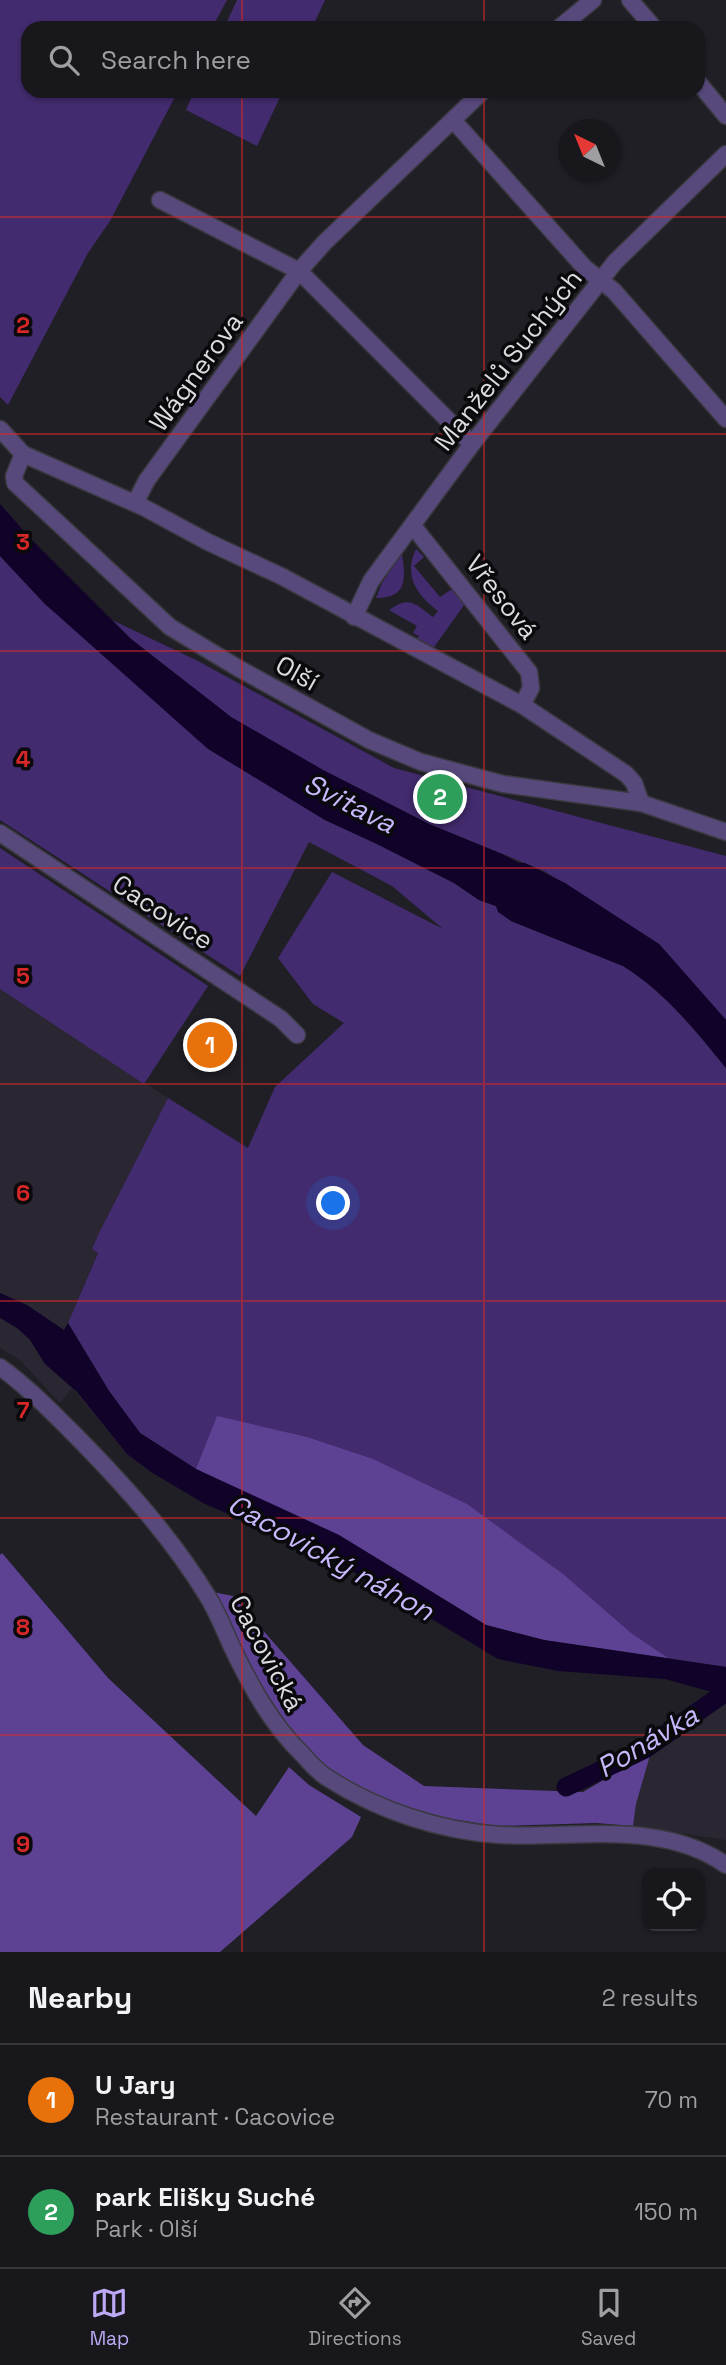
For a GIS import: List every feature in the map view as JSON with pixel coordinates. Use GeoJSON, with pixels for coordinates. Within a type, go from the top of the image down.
{"type":"FeatureCollection","features":[{"type":"Feature","properties":{"kind":"street"},"geometry":{"type":"LineString","coordinates":[[568,21],[593,0]]}},
{"type":"Feature","properties":{"kind":"street"},"geometry":{"type":"LineString","coordinates":[[631,0],[648,21]]}},
{"type":"Feature","properties":{"kind":"street"},"geometry":{"type":"LineString","coordinates":[[705,90],[726,116]]}},
{"type":"Feature","properties":{"kind":"street","name":"Wágnerova"},"geometry":{"type":"LineString","coordinates":[[135,503],[147,480],[299,271],[325,242],[475,98]]}},
{"type":"Feature","properties":{"kind":"street"},"geometry":{"type":"LineString","coordinates":[[453,120],[584,268],[614,291],[726,419]]}},
{"type":"Feature","properties":{"kind":"street","name":"Manželů Suchých"},"geometry":{"type":"LineString","coordinates":[[354,617],[371,582],[472,443],[615,262],[726,154]]}},
{"type":"Feature","properties":{"kind":"street"},"geometry":{"type":"LineString","coordinates":[[160,200],[299,271],[472,443]]}},
{"type":"Feature","properties":{"kind":"street"},"geometry":{"type":"LineString","coordinates":[[0,429],[23,454],[135,503],[208,542],[281,576],[522,705],[626,774],[634,783],[641,803]]}},
{"type":"Feature","properties":{"kind":"street","name":"Olší"},"geometry":{"type":"LineString","coordinates":[[23,454],[16,468],[15,483],[170,627],[369,740],[421,762],[503,784],[641,803],[726,832]]}},
{"type":"Feature","properties":{"kind":"street","name":"Vřesová"},"geometry":{"type":"LineString","coordinates":[[413,526],[529,672],[531,688],[522,705]]}},
{"type":"Feature","properties":{"kind":"street","name":"Cacovice"},"geometry":{"type":"LineString","coordinates":[[0,834],[259,1004],[281,1019],[297,1035]]}},
{"type":"Feature","properties":{"kind":"street","name":"Cacovická"},"geometry":{"type":"LineString","coordinates":[[0,1367],[27,1387],[114,1474],[171,1542],[209,1598],[272,1721],[322,1774],[349,1792],[392,1811],[462,1831],[501,1835],[635,1835],[687,1843],[726,1865]]}},
{"type":"Feature","properties":{"kind":"shaded area"},"geometry":{"type":"Polygon","coordinates":[[[0,0],[227,0],[216,21],[21,21],[21,98],[174,98],[8,405],[0,397],[0,0]]]}},
{"type":"Feature","properties":{"kind":"shaded area"},"geometry":{"type":"Polygon","coordinates":[[[237,0],[325,0],[315,21],[227,21],[237,0]]]}},
{"type":"Feature","properties":{"kind":"shaded area"},"geometry":{"type":"Polygon","coordinates":[[[191,98],[280,98],[257,146],[186,110],[191,98]]]}},
{"type":"Feature","properties":{"kind":"shaded area"},"geometry":{"type":"Polygon","coordinates":[[[416,549],[424,557],[414,566],[440,597],[452,589],[464,605],[432,650],[416,640],[419,636],[413,633],[417,626],[389,610],[407,602],[417,605],[433,617],[438,611],[414,584],[411,568],[416,549]]]}},
{"type":"Feature","properties":{"kind":"shaded area"},"geometry":{"type":"Polygon","coordinates":[[[402,553],[404,578],[400,590],[387,597],[376,598],[382,583],[402,553]]]}},
{"type":"Feature","properties":{"kind":"shaded area"},"geometry":{"type":"Polygon","coordinates":[[[0,556],[45,604],[244,770],[325,820],[454,883],[479,900],[496,906],[511,921],[623,966],[666,1000],[726,1068],[726,1667],[544,1640],[196,1469],[140,1433],[109,1391],[68,1323],[98,1253],[92,1249],[100,1231],[168,1098],[248,1148],[275,1087],[344,1023],[313,1004],[278,958],[332,872],[443,929],[392,886],[309,842],[240,976],[0,820],[0,556]]]}},
{"type":"Feature","properties":{"kind":"shaded area"},"geometry":{"type":"Polygon","coordinates":[[[112,620],[198,661],[394,768],[726,856],[726,1020],[659,944],[544,871],[429,824],[323,770],[231,717],[131,639],[112,620]]]}},
{"type":"Feature","properties":{"kind":"shaded area"},"geometry":{"type":"Polygon","coordinates":[[[0,848],[208,986],[144,1084],[0,989],[0,848]]]}},
{"type":"Feature","properties":{"kind":"shaded area"},"geometry":{"type":"Polygon","coordinates":[[[0,989],[168,1098],[100,1231],[98,1252],[68,1323],[151,1472],[127,1454],[72,1388],[60,1403],[19,1359],[0,1348],[0,989]]]}},
{"type":"Feature","properties":{"kind":"shaded area"},"geometry":{"type":"Polygon","coordinates":[[[217,1416],[307,1437],[373,1459],[467,1504],[563,1574],[631,1633],[668,1658],[544,1640],[486,1625],[339,1535],[196,1469],[217,1416]]]}},
{"type":"Feature","properties":{"kind":"shaded area"},"geometry":{"type":"Polygon","coordinates":[[[2,1553],[108,1678],[256,1816],[289,1767],[309,1785],[361,1817],[352,1837],[220,1952],[0,1952],[2,1553]]]}},
{"type":"Feature","properties":{"kind":"shaded area"},"geometry":{"type":"Polygon","coordinates":[[[213,1592],[233,1596],[363,1745],[424,1786],[583,1792],[651,1752],[636,1804],[633,1826],[596,1823],[496,1826],[426,1815],[361,1791],[331,1773],[301,1746],[246,1662],[213,1592]]]}},
{"type":"Feature","properties":{"kind":"shaded area"},"geometry":{"type":"Polygon","coordinates":[[[726,1703],[726,1840],[633,1826],[636,1804],[651,1752],[726,1703]]]}},
{"type":"Feature","properties":{"kind":"water","name":"Svitava"},"geometry":{"type":"Polygon","coordinates":[[[0,504],[30,538],[131,639],[231,717],[323,770],[429,824],[519,863],[525,863],[565,883],[659,944],[726,1020],[726,1068],[666,1000],[623,966],[511,921],[498,912],[496,906],[479,900],[454,883],[325,820],[208,749],[45,604],[0,556],[0,504]]]}},
{"type":"Feature","properties":{"kind":"water","name":"Cacovický náhon"},"geometry":{"type":"Polygon","coordinates":[[[0,1293],[27,1305],[64,1330],[68,1323],[109,1391],[140,1433],[196,1469],[339,1535],[486,1625],[544,1640],[726,1667],[726,1696],[665,1679],[558,1671],[498,1659],[327,1556],[205,1504],[151,1472],[127,1454],[77,1392],[45,1364],[30,1340],[0,1318],[0,1293]]]}},
{"type":"Feature","properties":{"kind":"waterway","name":"Ponávka"},"geometry":{"type":"LineString","coordinates":[[566,1787],[645,1749],[726,1692]]}},
{"type":"Feature","properties":{"kind":"place","name":"park Elišky Suché"},"geometry":{"type":"Point","coordinates":[440,797]}},
{"type":"Feature","properties":{"kind":"place","name":"U Jary"},"geometry":{"type":"Point","coordinates":[210,1045]}}]}
